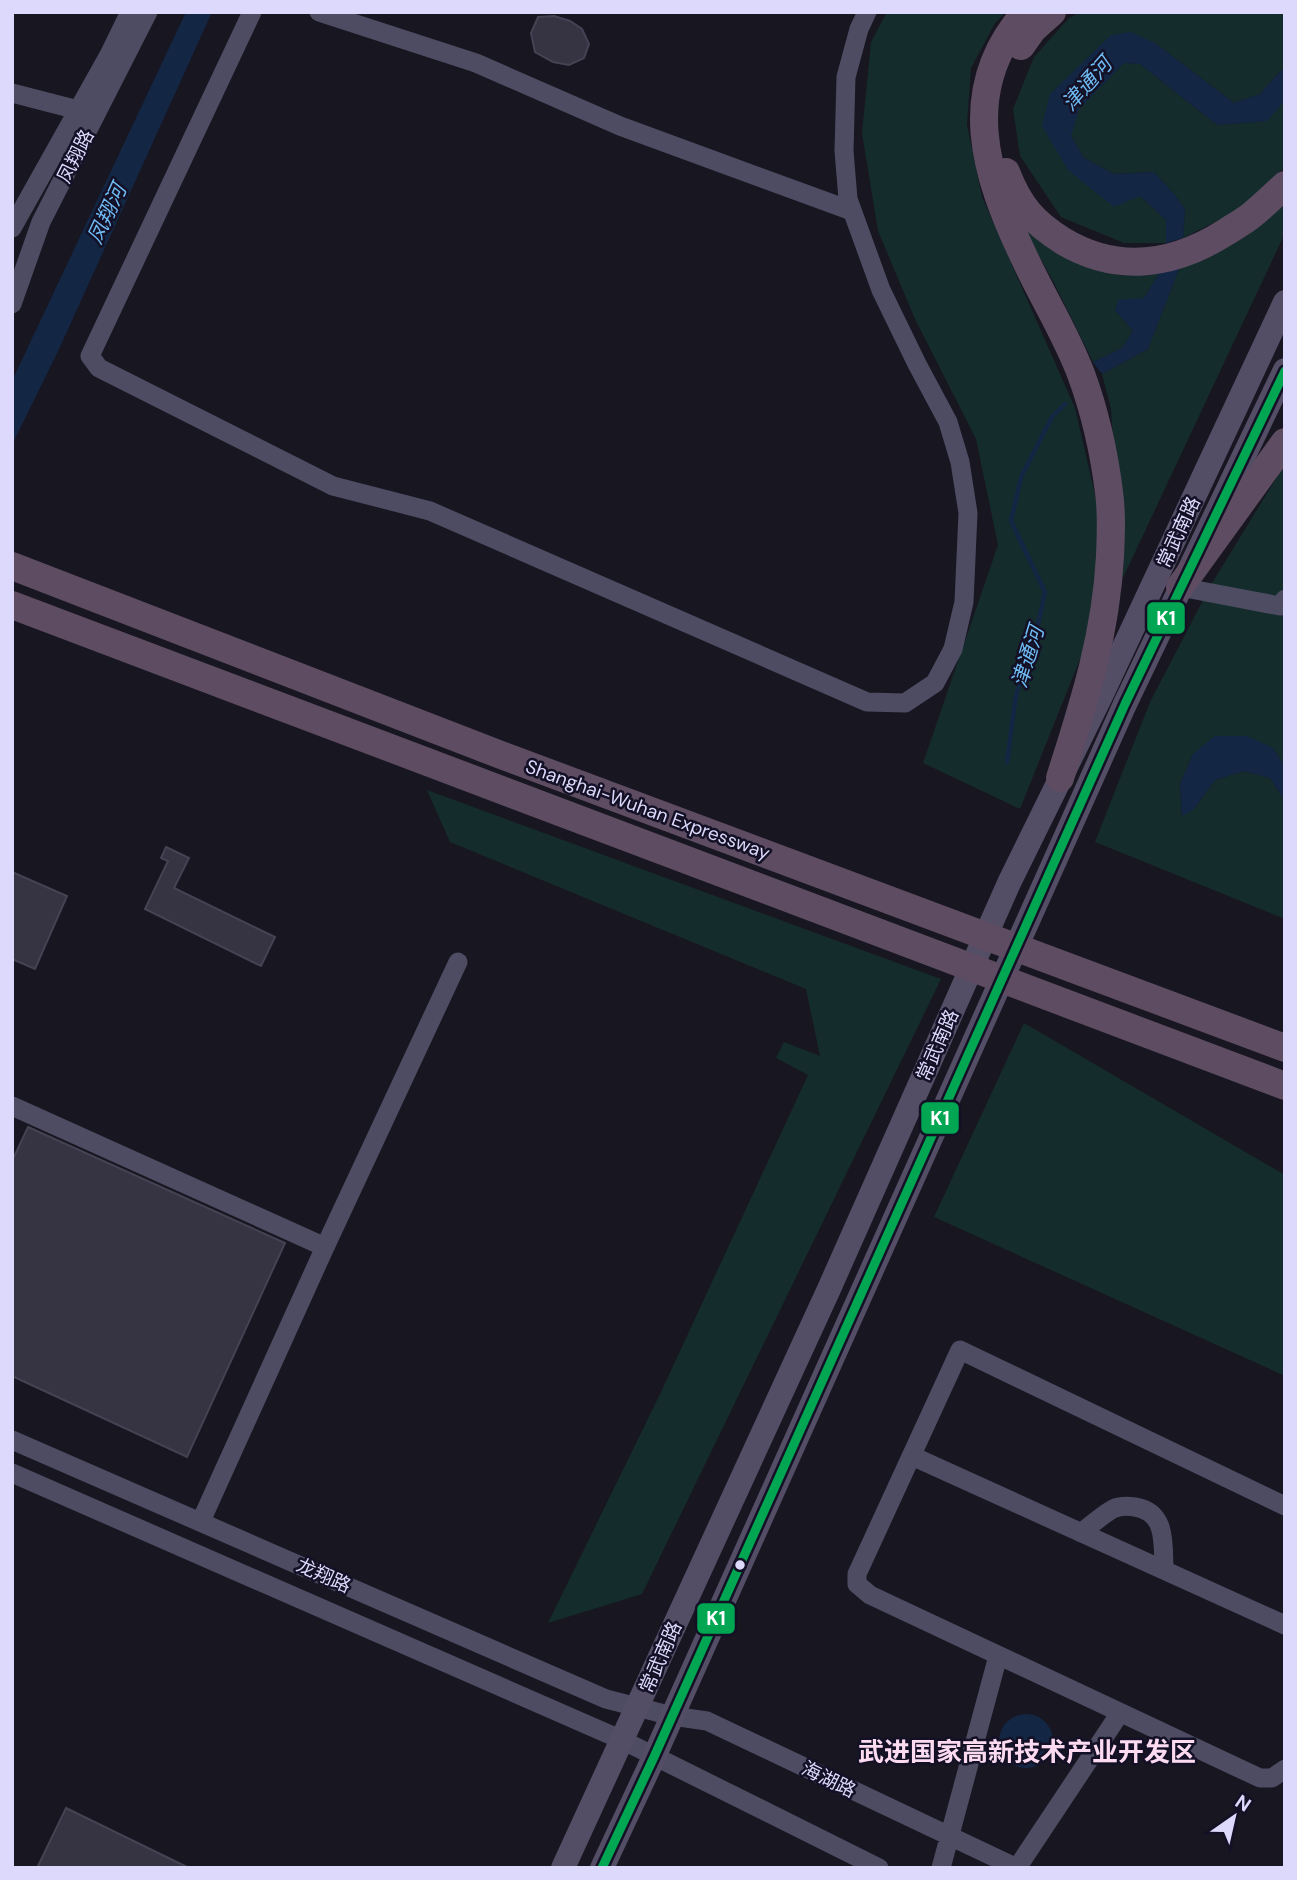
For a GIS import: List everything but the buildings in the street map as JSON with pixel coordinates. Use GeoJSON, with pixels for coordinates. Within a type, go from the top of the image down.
{"type":"FeatureCollection","features":[{"type":"Feature","properties":{"kind":"highway"},"geometry":{"type":"LineString","coordinates":[[1026,12],[1011,29],[1001,47],[988,81],[983,121],[986,154],[1003,208],[1024,259],[1065,336],[1082,375],[1102,446],[1112,524],[1109,579],[1099,646],[1082,711],[1060,778]]}},
{"type":"Feature","properties":{"kind":"highway"},"geometry":{"type":"LineString","coordinates":[[1052,12],[1018,50],[999,99],[997,120],[1006,174],[1016,196],[1030,216],[1054,235],[1078,250],[1122,262],[1147,262],[1176,256],[1216,238],[1251,216],[1285,185]]}},
{"type":"Feature","properties":{"kind":"highway"},"geometry":{"type":"LineString","coordinates":[[1180,587],[1285,442]]}},
{"type":"Feature","properties":{"kind":"highway","name":"Shanghai-Wuhan Expressway"},"geometry":{"type":"LineString","coordinates":[[12,566],[501,755],[1285,1048]]}},
{"type":"Feature","properties":{"kind":"highway","name":"Shanghai-Wuhan Expressway"},"geometry":{"type":"LineString","coordinates":[[12,605],[1285,1086]]}},
{"type":"Feature","properties":{"kind":"main road","name":"常武南路"},"geometry":{"type":"LineString","coordinates":[[562,1868],[835,1276],[1009,883],[1108,681],[1285,302]]}},
{"type":"Feature","properties":{"kind":"main road","name":"常武南路"},"geometry":{"type":"LineString","coordinates":[[602,1868],[1120,716],[1285,370]]}},
{"type":"Feature","properties":{"kind":"street","name":"凤翔路"},"geometry":{"type":"LineString","coordinates":[[12,228],[109,55],[130,12]]}},
{"type":"Feature","properties":{"kind":"street","name":"凤翔路"},"geometry":{"type":"LineString","coordinates":[[12,304],[41,222],[148,12]]}},
{"type":"Feature","properties":{"kind":"street"},"geometry":{"type":"LineString","coordinates":[[252,12],[90,356],[99,368],[333,486],[430,511],[867,702],[905,703],[935,683],[953,649],[964,602],[968,513],[960,462],[948,422],[881,290],[848,199],[844,151],[846,77],[859,29],[867,12]]}},
{"type":"Feature","properties":{"kind":"street"},"geometry":{"type":"LineString","coordinates":[[319,12],[476,63],[620,126],[852,211]]}},
{"type":"Feature","properties":{"kind":"street"},"geometry":{"type":"LineString","coordinates":[[12,93],[78,110]]}},
{"type":"Feature","properties":{"kind":"street"},"geometry":{"type":"LineString","coordinates":[[1180,587],[1280,606],[1285,599]]}},
{"type":"Feature","properties":{"kind":"street"},"geometry":{"type":"LineString","coordinates":[[201,1521],[458,962]]}},
{"type":"Feature","properties":{"kind":"street"},"geometry":{"type":"LineString","coordinates":[[12,1106],[325,1247]]}},
{"type":"Feature","properties":{"kind":"street"},"geometry":{"type":"LineString","coordinates":[[1285,1506],[960,1350],[857,1574],[857,1584],[870,1595],[1260,1778],[1272,1778],[1285,1769]]}},
{"type":"Feature","properties":{"kind":"street","name":"龙翔路"},"geometry":{"type":"LineString","coordinates":[[12,1440],[606,1699],[637,1707]]}},
{"type":"Feature","properties":{"kind":"street"},"geometry":{"type":"LineString","coordinates":[[912,1456],[1285,1625]]}},
{"type":"Feature","properties":{"kind":"street","name":"龙翔路"},"geometry":{"type":"LineString","coordinates":[[12,1473],[622,1740]]}},
{"type":"Feature","properties":{"kind":"street"},"geometry":{"type":"LineString","coordinates":[[1081,1533],[1114,1508],[1140,1508],[1158,1520],[1163,1541],[1164,1570]]}},
{"type":"Feature","properties":{"kind":"street"},"geometry":{"type":"LineString","coordinates":[[942,1868],[998,1656]]}},
{"type":"Feature","properties":{"kind":"street","name":"海湖路"},"geometry":{"type":"LineString","coordinates":[[637,1707],[707,1721],[1017,1868]]}},
{"type":"Feature","properties":{"kind":"street"},"geometry":{"type":"LineString","coordinates":[[1017,1868],[1119,1713]]}},
{"type":"Feature","properties":{"kind":"street"},"geometry":{"type":"LineString","coordinates":[[622,1740],[879,1868]]}},
{"type":"Feature","properties":{"kind":"green space"},"geometry":{"type":"Polygon","coordinates":[[[887,12],[1006,12],[995,23],[971,68],[967,125],[982,197],[1075,408],[1100,516],[1092,629],[1020,809],[923,763],[998,545],[976,439],[915,319],[878,231],[862,133],[871,42],[887,12]]]}},
{"type":"Feature","properties":{"kind":"green space"},"geometry":{"type":"Polygon","coordinates":[[[1080,12],[1285,12],[1285,66],[1260,94],[1234,103],[1155,43],[1050,94],[1068,170],[1140,196],[1166,220],[1166,243],[1124,243],[1061,217],[1020,156],[1013,109],[1034,57],[1069,18],[1080,12]]]}},
{"type":"Feature","properties":{"kind":"green space"},"geometry":{"type":"Polygon","coordinates":[[[1124,63],[1140,64],[1217,125],[1266,121],[1285,100],[1285,167],[1239,210],[1183,238],[1185,209],[1154,172],[1114,174],[1084,158],[1071,136],[1078,109],[1124,63]]]}},
{"type":"Feature","properties":{"kind":"green space"},"geometry":{"type":"Polygon","coordinates":[[[1285,202],[1285,233],[1122,580],[1111,409],[1102,374],[1148,349],[1179,269],[1232,242],[1285,202]]]}},
{"type":"Feature","properties":{"kind":"green space"},"geometry":{"type":"Polygon","coordinates":[[[1034,229],[1160,272],[1144,298],[1115,310],[1133,331],[1122,348],[1093,362],[1027,234],[1034,229]]]}},
{"type":"Feature","properties":{"kind":"green space"},"geometry":{"type":"Polygon","coordinates":[[[1285,464],[1285,767],[1273,748],[1193,754],[1180,784],[1182,815],[1194,809],[1215,780],[1244,771],[1270,778],[1285,801],[1285,919],[1095,842],[1150,702],[1212,583],[1285,464]]]}},
{"type":"Feature","properties":{"kind":"green space"},"geometry":{"type":"Polygon","coordinates":[[[427,790],[941,979],[642,1594],[548,1623],[661,1392],[808,1075],[776,1058],[784,1042],[820,1056],[806,989],[450,842],[427,790]]]}},
{"type":"Feature","properties":{"kind":"green space"},"geometry":{"type":"Polygon","coordinates":[[[1024,1023],[1285,1175],[1285,1376],[934,1217],[1024,1023]]]}},
{"type":"Feature","properties":{"kind":"water","name":"凤翔河"},"geometry":{"type":"Polygon","coordinates":[[[186,12],[212,12],[59,349],[12,445],[12,381],[186,12]]]}},
{"type":"Feature","properties":{"kind":"water"},"geometry":{"type":"Polygon","coordinates":[[[1131,32],[1155,43],[1234,103],[1260,94],[1285,66],[1285,100],[1267,121],[1217,125],[1140,64],[1124,63],[1079,109],[1071,136],[1084,158],[1114,174],[1154,172],[1185,209],[1183,238],[1166,243],[1166,220],[1140,196],[1114,207],[1068,170],[1042,126],[1050,94],[1111,35],[1131,32]]]}},
{"type":"Feature","properties":{"kind":"water"},"geometry":{"type":"Polygon","coordinates":[[[1179,269],[1148,349],[1102,374],[1093,362],[1122,348],[1133,331],[1115,310],[1118,300],[1144,298],[1160,272],[1179,269]]]}},
{"type":"Feature","properties":{"kind":"water"},"geometry":{"type":"Polygon","coordinates":[[[1215,736],[1247,736],[1273,748],[1285,767],[1285,801],[1270,778],[1244,771],[1215,780],[1194,809],[1182,816],[1180,784],[1193,754],[1215,736]]]}},
{"type":"Feature","properties":{"kind":"water"},"geometry":{"type":"Polygon","coordinates":[[[1026,1714],[1045,1722],[1053,1741],[1045,1760],[1026,1768],[1007,1760],[999,1741],[1007,1722],[1026,1714]]]}},
{"type":"Feature","properties":{"kind":"waterway","name":"津通河"},"geometry":{"type":"LineString","coordinates":[[1007,762],[1016,695],[1035,638],[1045,592],[1011,521],[1021,477],[1052,417],[1065,404]]}},
{"type":"Feature","properties":{"kind":"transit line","name":"K1"},"geometry":{"type":"LineString","coordinates":[[602,1868],[1125,704],[1285,371]]}},
{"type":"Feature","properties":{"kind":"district","name":"武进国家高新技术产业开发区"},"geometry":{"type":"Point","coordinates":[1027,1752]}}]}
